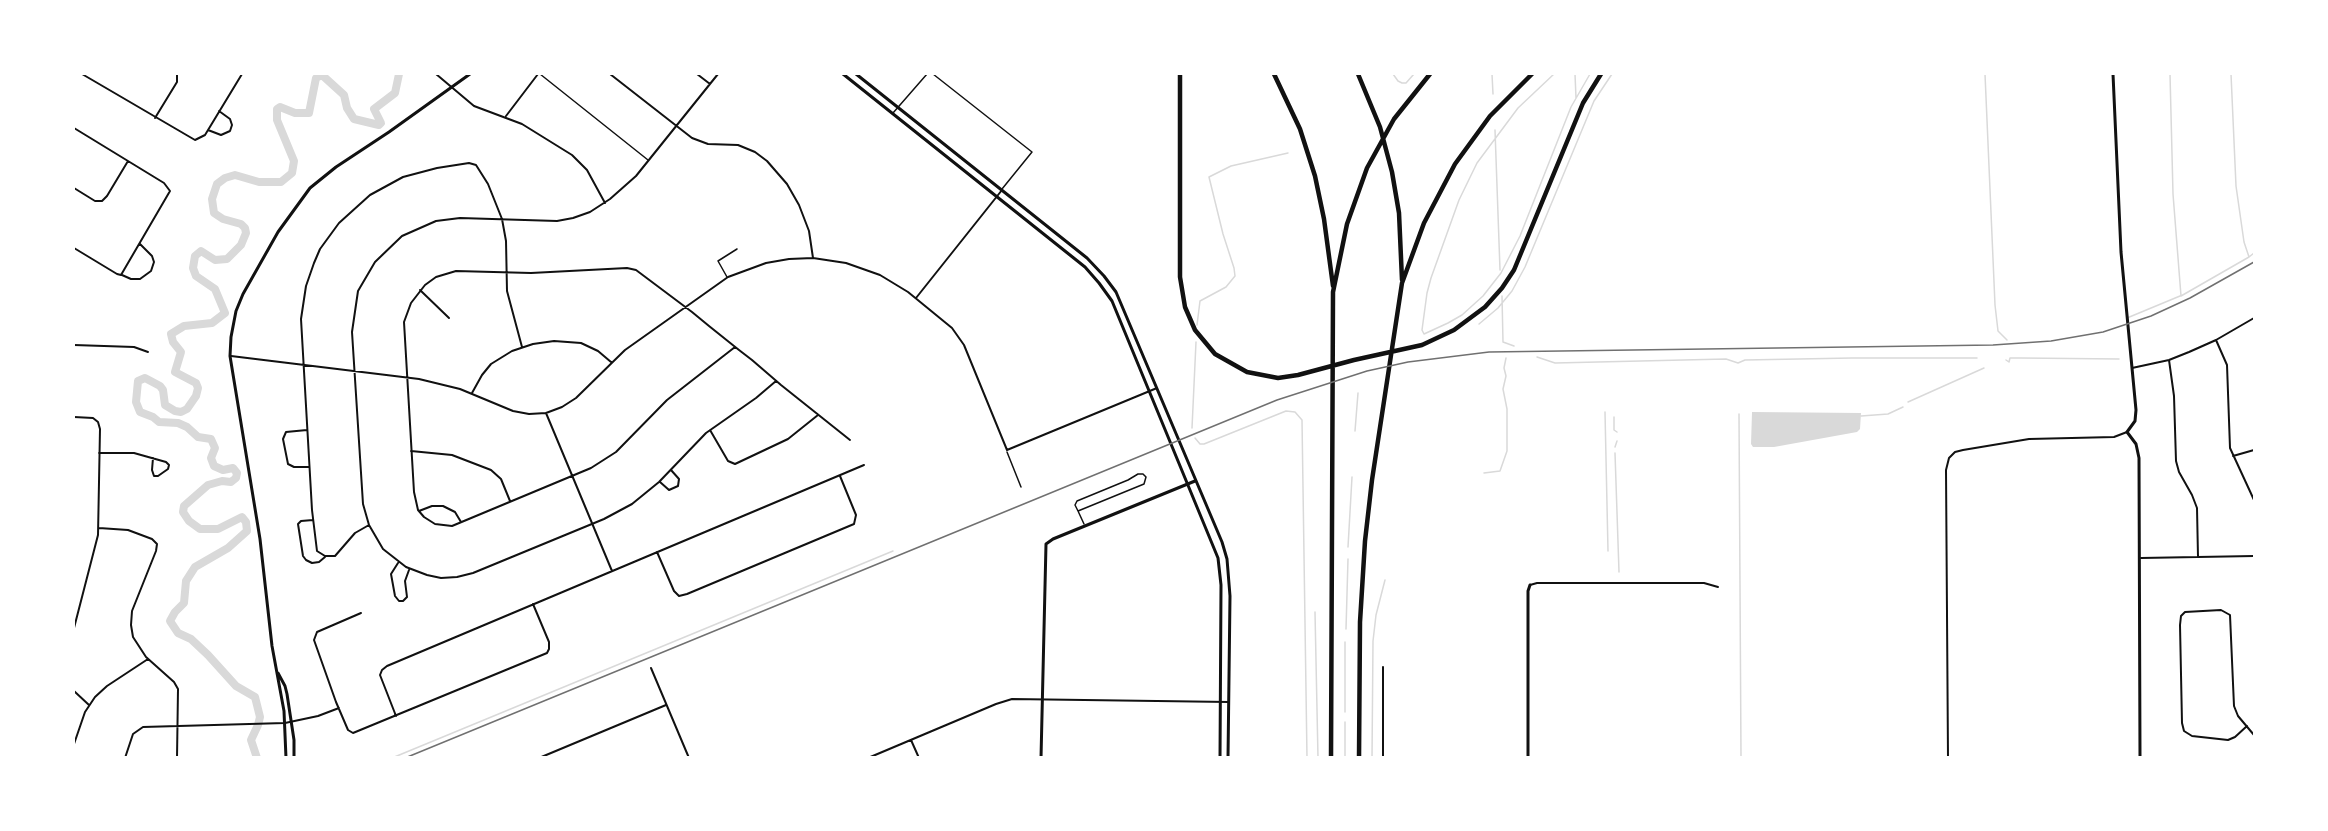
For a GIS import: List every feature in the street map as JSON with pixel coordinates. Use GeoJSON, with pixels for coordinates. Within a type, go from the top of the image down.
{"type":"FeatureCollection","features":[{"type":"Feature","properties":{"kind":"highway"},"geometry":{"type":"LineString","coordinates":[[1180,74],[1180,277],[1185,307],[1195,330],[1215,354],[1247,372],[1278,378],[1305,374],[1354,360],[1422,345],[1454,330],[1485,307],[1514,270],[1583,103],[1601,74]]}},
{"type":"Feature","properties":{"kind":"highway"},"geometry":{"type":"LineString","coordinates":[[1274,74],[1294,115],[1315,176],[1325,226],[1333,292],[1331,758]]}},
{"type":"Feature","properties":{"kind":"highway"},"geometry":{"type":"LineString","coordinates":[[1358,74],[1388,154],[1399,213],[1402,283],[1369,499],[1362,568],[1359,758]]}},
{"type":"Feature","properties":{"kind":"highway"},"geometry":{"type":"LineString","coordinates":[[1333,292],[1344,232],[1367,168],[1394,119],[1430,74]]}},
{"type":"Feature","properties":{"kind":"highway"},"geometry":{"type":"LineString","coordinates":[[1402,283],[1424,223],[1452,169],[1490,116],[1532,74]]}},
{"type":"Feature","properties":{"kind":"main road"},"geometry":{"type":"LineString","coordinates":[[286,758],[285,723],[260,539],[230,356],[232,330],[243,294],[273,240],[297,203],[310,188],[329,172],[470,74]]}},
{"type":"Feature","properties":{"kind":"main road"},"geometry":{"type":"LineString","coordinates":[[843,74],[1080,263],[1099,283],[1114,306],[1212,539],[1220,568],[1220,758]]}},
{"type":"Feature","properties":{"kind":"main road"},"geometry":{"type":"LineString","coordinates":[[856,74],[1087,258],[1104,276],[1121,302],[1223,544],[1228,564],[1228,758]]}},
{"type":"Feature","properties":{"kind":"main road"},"geometry":{"type":"LineString","coordinates":[[2113,74],[2117,198],[2136,414],[2127,432],[2136,444],[2139,454],[2140,758]]}},
{"type":"Feature","properties":{"kind":"main road"},"geometry":{"type":"LineString","coordinates":[[1041,758],[1045,546],[1053,539],[1195,481]]}},
{"type":"Feature","properties":{"kind":"main road"},"geometry":{"type":"LineString","coordinates":[[1528,758],[1528,596],[1530,585]]}},
{"type":"Feature","properties":{"kind":"main road"},"geometry":{"type":"LineString","coordinates":[[277,671],[285,686],[292,722],[294,758]]}},
{"type":"Feature","properties":{"kind":"street"},"geometry":{"type":"LineString","coordinates":[[82,74],[195,140],[203,137],[242,74]]}},
{"type":"Feature","properties":{"kind":"street"},"geometry":{"type":"LineString","coordinates":[[155,118],[177,82],[177,74]]}},
{"type":"Feature","properties":{"kind":"street"},"geometry":{"type":"LineString","coordinates":[[436,74],[474,106],[506,116],[534,130],[576,158],[590,175],[605,203]]}},
{"type":"Feature","properties":{"kind":"street"},"geometry":{"type":"LineString","coordinates":[[506,116],[539,74]]}},
{"type":"Feature","properties":{"kind":"street"},"geometry":{"type":"LineString","coordinates":[[610,74],[676,126],[701,142],[747,148],[771,165],[790,189],[799,205],[808,231],[813,258]]}},
{"type":"Feature","properties":{"kind":"street"},"geometry":{"type":"LineString","coordinates":[[697,74],[710,84]]}},
{"type":"Feature","properties":{"kind":"street"},"geometry":{"type":"LineString","coordinates":[[718,74],[632,180],[605,203],[586,214],[563,220],[460,218],[436,221],[402,236],[383,252],[366,274],[357,297],[352,332],[363,504],[369,525],[381,546],[398,562],[410,569],[436,577],[468,575],[592,524],[632,504],[659,482],[710,430],[777,381]]}},
{"type":"Feature","properties":{"kind":"street"},"geometry":{"type":"LineString","coordinates":[[208,129],[221,135],[230,131],[232,125],[230,119],[219,111]]}},
{"type":"Feature","properties":{"kind":"street"},"geometry":{"type":"LineString","coordinates":[[74,128],[166,184],[170,190],[169,197],[121,274]]}},
{"type":"Feature","properties":{"kind":"street"},"geometry":{"type":"LineString","coordinates":[[74,188],[95,201],[102,201],[128,161]]}},
{"type":"Feature","properties":{"kind":"street"},"geometry":{"type":"LineString","coordinates":[[369,525],[355,532],[332,557],[319,553],[316,547],[309,467],[302,311],[311,270],[319,251],[345,216],[382,187],[411,174],[471,163],[478,166],[487,181],[502,219],[506,241],[508,295],[522,347]]}},
{"type":"Feature","properties":{"kind":"street"},"geometry":{"type":"LineString","coordinates":[[916,298],[1002,190]]}},
{"type":"Feature","properties":{"kind":"street"},"geometry":{"type":"LineString","coordinates":[[74,248],[117,274],[129,279],[137,279],[146,277],[152,271],[154,262],[153,256],[140,244]]}},
{"type":"Feature","properties":{"kind":"street"},"geometry":{"type":"LineString","coordinates":[[230,356],[406,377],[444,384],[517,412],[546,413],[576,398],[611,362],[728,277],[766,263],[813,258],[841,262],[874,272],[916,298],[950,325],[960,337],[1007,450],[1156,388]]}},
{"type":"Feature","properties":{"kind":"street"},"geometry":{"type":"LineString","coordinates":[[735,347],[666,400],[616,452],[596,465],[452,526],[439,525],[428,520],[419,511],[414,498],[404,322],[408,308],[420,290],[432,280],[451,272],[631,268],[643,274],[735,347],[777,381],[819,414],[850,440]]}},
{"type":"Feature","properties":{"kind":"street"},"geometry":{"type":"LineString","coordinates":[[420,290],[449,318]]}},
{"type":"Feature","properties":{"kind":"street"},"geometry":{"type":"LineString","coordinates":[[2132,368],[2169,360],[2216,340],[2254,318]]}},
{"type":"Feature","properties":{"kind":"street"},"geometry":{"type":"LineString","coordinates":[[2216,340],[2227,365],[2229,443],[2254,500]]}},
{"type":"Feature","properties":{"kind":"street"},"geometry":{"type":"LineString","coordinates":[[472,393],[489,366],[505,355],[522,347],[548,341],[576,342],[592,347],[611,362]]}},
{"type":"Feature","properties":{"kind":"street"},"geometry":{"type":"LineString","coordinates":[[74,345],[134,347],[148,352]]}},
{"type":"Feature","properties":{"kind":"street"},"geometry":{"type":"LineString","coordinates":[[2169,360],[2175,396],[2176,461],[2197,508],[2198,557]]}},
{"type":"Feature","properties":{"kind":"street"},"geometry":{"type":"LineString","coordinates":[[546,413],[612,571]]}},
{"type":"Feature","properties":{"kind":"street"},"geometry":{"type":"LineString","coordinates":[[710,430],[728,461],[735,464],[788,440],[810,424],[819,414]]}},
{"type":"Feature","properties":{"kind":"street"},"geometry":{"type":"LineString","coordinates":[[74,417],[90,418],[98,422],[99,453],[97,543],[74,628]]}},
{"type":"Feature","properties":{"kind":"street"},"geometry":{"type":"LineString","coordinates":[[307,430],[286,432],[283,439],[288,464],[294,467],[309,467]]}},
{"type":"Feature","properties":{"kind":"street"},"geometry":{"type":"LineString","coordinates":[[1948,758],[1946,465],[1949,458],[1955,452],[1963,450],[2029,439],[2114,437],[2127,432]]}},
{"type":"Feature","properties":{"kind":"street"},"geometry":{"type":"LineString","coordinates":[[2233,456],[2254,450]]}},
{"type":"Feature","properties":{"kind":"street"},"geometry":{"type":"LineString","coordinates":[[411,452],[452,455],[490,470],[501,478],[511,502]]}},
{"type":"Feature","properties":{"kind":"street"},"geometry":{"type":"LineString","coordinates":[[99,453],[131,453],[167,462],[170,466],[168,470],[154,476],[153,459]]}},
{"type":"Feature","properties":{"kind":"street"},"geometry":{"type":"LineString","coordinates":[[396,716],[381,679],[380,673],[383,668],[864,465]]}},
{"type":"Feature","properties":{"kind":"street"},"geometry":{"type":"LineString","coordinates":[[659,482],[669,490],[678,486],[679,479],[671,470]]}},
{"type":"Feature","properties":{"kind":"street"},"geometry":{"type":"LineString","coordinates":[[657,552],[675,592],[682,596],[854,524],[856,515],[840,476]]}},
{"type":"Feature","properties":{"kind":"street"},"geometry":{"type":"LineString","coordinates":[[419,511],[432,506],[442,506],[455,513],[461,522]]}},
{"type":"Feature","properties":{"kind":"street"},"geometry":{"type":"LineString","coordinates":[[313,520],[300,521],[298,524],[303,556],[307,561],[314,563],[322,561],[325,556]]}},
{"type":"Feature","properties":{"kind":"street"},"geometry":{"type":"LineString","coordinates":[[99,528],[128,530],[152,539],[156,544],[156,551],[131,616],[133,637],[148,659],[177,687],[179,725],[177,758]]}},
{"type":"Feature","properties":{"kind":"street"},"geometry":{"type":"LineString","coordinates":[[2141,558],[2254,556]]}},
{"type":"Feature","properties":{"kind":"street"},"geometry":{"type":"LineString","coordinates":[[398,562],[392,574],[395,596],[399,601],[407,597],[405,581],[410,569]]}},
{"type":"Feature","properties":{"kind":"street"},"geometry":{"type":"LineString","coordinates":[[1530,585],[1537,583],[1664,583],[1708,584],[1718,587]]}},
{"type":"Feature","properties":{"kind":"street"},"geometry":{"type":"LineString","coordinates":[[362,613],[317,632],[314,637],[325,675],[348,730],[353,733],[547,652],[549,642],[533,604]]}},
{"type":"Feature","properties":{"kind":"street"},"geometry":{"type":"LineString","coordinates":[[2247,726],[2228,740],[2192,736],[2184,731],[2180,625],[2181,616],[2185,612],[2221,610],[2230,615],[2234,706],[2238,716],[2247,726],[2254,735]]}},
{"type":"Feature","properties":{"kind":"street"},"geometry":{"type":"LineString","coordinates":[[74,744],[89,705],[103,688],[148,659]]}},
{"type":"Feature","properties":{"kind":"street"},"geometry":{"type":"LineString","coordinates":[[1383,667],[1383,758]]}},
{"type":"Feature","properties":{"kind":"street"},"geometry":{"type":"LineString","coordinates":[[651,668],[689,758]]}},
{"type":"Feature","properties":{"kind":"street"},"geometry":{"type":"LineString","coordinates":[[74,691],[89,705]]}},
{"type":"Feature","properties":{"kind":"street"},"geometry":{"type":"LineString","coordinates":[[868,758],[1003,701],[1020,698],[1228,702]]}},
{"type":"Feature","properties":{"kind":"street"},"geometry":{"type":"LineString","coordinates":[[539,758],[666,705]]}},
{"type":"Feature","properties":{"kind":"street"},"geometry":{"type":"LineString","coordinates":[[125,758],[133,734],[145,726],[285,723],[318,716],[339,708]]}},
{"type":"Feature","properties":{"kind":"street"},"geometry":{"type":"LineString","coordinates":[[911,740],[919,758]]}},
{"type":"Feature","properties":{"kind":"lane"},"geometry":{"type":"LineString","coordinates":[[539,74],[649,160]]}},
{"type":"Feature","properties":{"kind":"lane"},"geometry":{"type":"LineString","coordinates":[[893,113],[927,74]]}},
{"type":"Feature","properties":{"kind":"lane"},"geometry":{"type":"LineString","coordinates":[[933,74],[1032,152],[1002,190]]}},
{"type":"Feature","properties":{"kind":"lane"},"geometry":{"type":"LineString","coordinates":[[728,277],[718,261],[737,249]]}},
{"type":"Feature","properties":{"kind":"lane"},"geometry":{"type":"LineString","coordinates":[[1007,450],[1021,487]]}},
{"type":"Feature","properties":{"kind":"lane"},"geometry":{"type":"LineString","coordinates":[[1078,511],[1144,484],[1146,477],[1138,474],[1078,501],[1075,504],[1084,526]]}},
{"type":"Feature","properties":{"kind":"shaded area"},"geometry":{"type":"Polygon","coordinates":[[[1752,412],[1861,413],[1860,429],[1857,432],[1774,447],[1753,447],[1751,444],[1752,412]]]}},
{"type":"Feature","properties":{"kind":"waterway"},"geometry":{"type":"LineString","coordinates":[[257,758],[251,740],[260,717],[255,697],[236,686],[191,639],[178,633],[170,621],[184,603],[186,581],[195,567],[228,548],[247,531],[246,522],[242,517],[218,529],[200,529],[189,521],[183,512],[184,506],[208,485],[222,481],[231,482],[236,478],[237,473],[233,468],[223,470],[214,466],[211,458],[215,448],[211,439],[198,437],[187,427],[178,423],[159,422],[140,412],[136,402],[138,381],[145,378],[160,386],[163,390],[165,405],[175,411],[181,412],[187,409],[196,396],[198,388],[196,383],[175,372],[181,352],[173,342],[171,334],[184,326],[212,323],[225,313],[215,289],[196,276],[193,268],[195,256],[201,251],[215,260],[227,259],[241,245],[246,233],[241,224],[223,219],[214,213],[212,199],[217,184],[235,175],[259,182],[281,182],[292,173],[294,161],[277,120],[277,109],[280,107],[295,113],[309,113],[316,78],[322,75],[344,95],[347,108],[354,119],[379,125],[381,123],[374,109],[395,93],[399,74]]}},
{"type":"Feature","properties":{"kind":"waterway"},"geometry":{"type":"LineString","coordinates":[[1393,74],[1402,83],[1406,83],[1414,74]]}},
{"type":"Feature","properties":{"kind":"waterway"},"geometry":{"type":"LineString","coordinates":[[1492,74],[1493,94]]}},
{"type":"Feature","properties":{"kind":"waterway"},"geometry":{"type":"LineString","coordinates":[[1554,74],[1518,108],[1477,163],[1459,200],[1431,278],[1422,330],[1424,334],[1462,315],[1483,296],[1501,273],[1520,236],[1571,107],[1590,74]]}},
{"type":"Feature","properties":{"kind":"waterway"},"geometry":{"type":"LineString","coordinates":[[1575,74],[1576,98]]}},
{"type":"Feature","properties":{"kind":"waterway"},"geometry":{"type":"LineString","coordinates":[[1479,324],[1498,308],[1512,291],[1525,267],[1594,101],[1612,74]]}},
{"type":"Feature","properties":{"kind":"waterway"},"geometry":{"type":"LineString","coordinates":[[1985,74],[1995,305],[1998,331],[2007,340]]}},
{"type":"Feature","properties":{"kind":"waterway"},"geometry":{"type":"LineString","coordinates":[[2170,74],[2173,194],[2181,296],[2249,257],[2244,242],[2236,186],[2231,74]]}},
{"type":"Feature","properties":{"kind":"waterway"},"geometry":{"type":"LineString","coordinates":[[1495,130],[1500,270]]}},
{"type":"Feature","properties":{"kind":"waterway"},"geometry":{"type":"LineString","coordinates":[[1197,325],[1200,301],[1226,287],[1235,276],[1209,177],[1231,166],[1288,153]]}},
{"type":"Feature","properties":{"kind":"waterway"},"geometry":{"type":"LineString","coordinates":[[2249,257],[2254,253]]}},
{"type":"Feature","properties":{"kind":"waterway"},"geometry":{"type":"LineString","coordinates":[[1502,296],[1503,342],[1514,346]]}},
{"type":"Feature","properties":{"kind":"waterway"},"geometry":{"type":"LineString","coordinates":[[2127,318],[2180,296]]}},
{"type":"Feature","properties":{"kind":"waterway"},"geometry":{"type":"LineString","coordinates":[[1192,428],[1196,342]]}},
{"type":"Feature","properties":{"kind":"waterway"},"geometry":{"type":"LineString","coordinates":[[1537,357],[1555,363],[1726,359],[1738,363],[1745,360],[1977,358]]}},
{"type":"Feature","properties":{"kind":"waterway"},"geometry":{"type":"LineString","coordinates":[[1484,473],[1500,471],[1507,451],[1507,409],[1503,389],[1506,358]]}},
{"type":"Feature","properties":{"kind":"waterway"},"geometry":{"type":"LineString","coordinates":[[2006,360],[2009,362],[2010,358],[2119,359]]}},
{"type":"Feature","properties":{"kind":"waterway"},"geometry":{"type":"LineString","coordinates":[[1908,402],[1984,368]]}},
{"type":"Feature","properties":{"kind":"waterway"},"geometry":{"type":"LineString","coordinates":[[1355,431],[1358,393]]}},
{"type":"Feature","properties":{"kind":"waterway"},"geometry":{"type":"LineString","coordinates":[[1861,416],[1888,414],[1903,407]]}},
{"type":"Feature","properties":{"kind":"waterway"},"geometry":{"type":"LineString","coordinates":[[1195,438],[1200,444],[1204,444],[1286,411],[1295,412],[1302,420],[1307,758]]}},
{"type":"Feature","properties":{"kind":"waterway"},"geometry":{"type":"LineString","coordinates":[[1605,412],[1608,551]]}},
{"type":"Feature","properties":{"kind":"waterway"},"geometry":{"type":"LineString","coordinates":[[1739,414],[1741,758]]}},
{"type":"Feature","properties":{"kind":"waterway"},"geometry":{"type":"LineString","coordinates":[[1614,417],[1614,430],[1617,432]]}},
{"type":"Feature","properties":{"kind":"waterway"},"geometry":{"type":"LineString","coordinates":[[1615,447],[1617,441]]}},
{"type":"Feature","properties":{"kind":"waterway"},"geometry":{"type":"LineString","coordinates":[[1615,453],[1619,572]]}},
{"type":"Feature","properties":{"kind":"waterway"},"geometry":{"type":"LineString","coordinates":[[1348,547],[1352,477]]}},
{"type":"Feature","properties":{"kind":"waterway"},"geometry":{"type":"LineString","coordinates":[[392,758],[893,551]]}},
{"type":"Feature","properties":{"kind":"waterway"},"geometry":{"type":"LineString","coordinates":[[1346,629],[1348,559]]}},
{"type":"Feature","properties":{"kind":"waterway"},"geometry":{"type":"LineString","coordinates":[[1372,758],[1373,641],[1376,615],[1385,580]]}},
{"type":"Feature","properties":{"kind":"waterway"},"geometry":{"type":"LineString","coordinates":[[1315,612],[1318,758]]}},
{"type":"Feature","properties":{"kind":"waterway"},"geometry":{"type":"LineString","coordinates":[[1345,642],[1345,712]]}},
{"type":"Feature","properties":{"kind":"waterway"},"geometry":{"type":"LineString","coordinates":[[1345,722],[1345,758]]}},
{"type":"Feature","properties":{"kind":"railway"},"geometry":{"type":"LineString","coordinates":[[405,758],[1277,400],[1367,371],[1408,362],[1489,352],[1993,345],[2051,341],[2103,332],[2151,316],[2190,298],[2254,262]]}}]}
